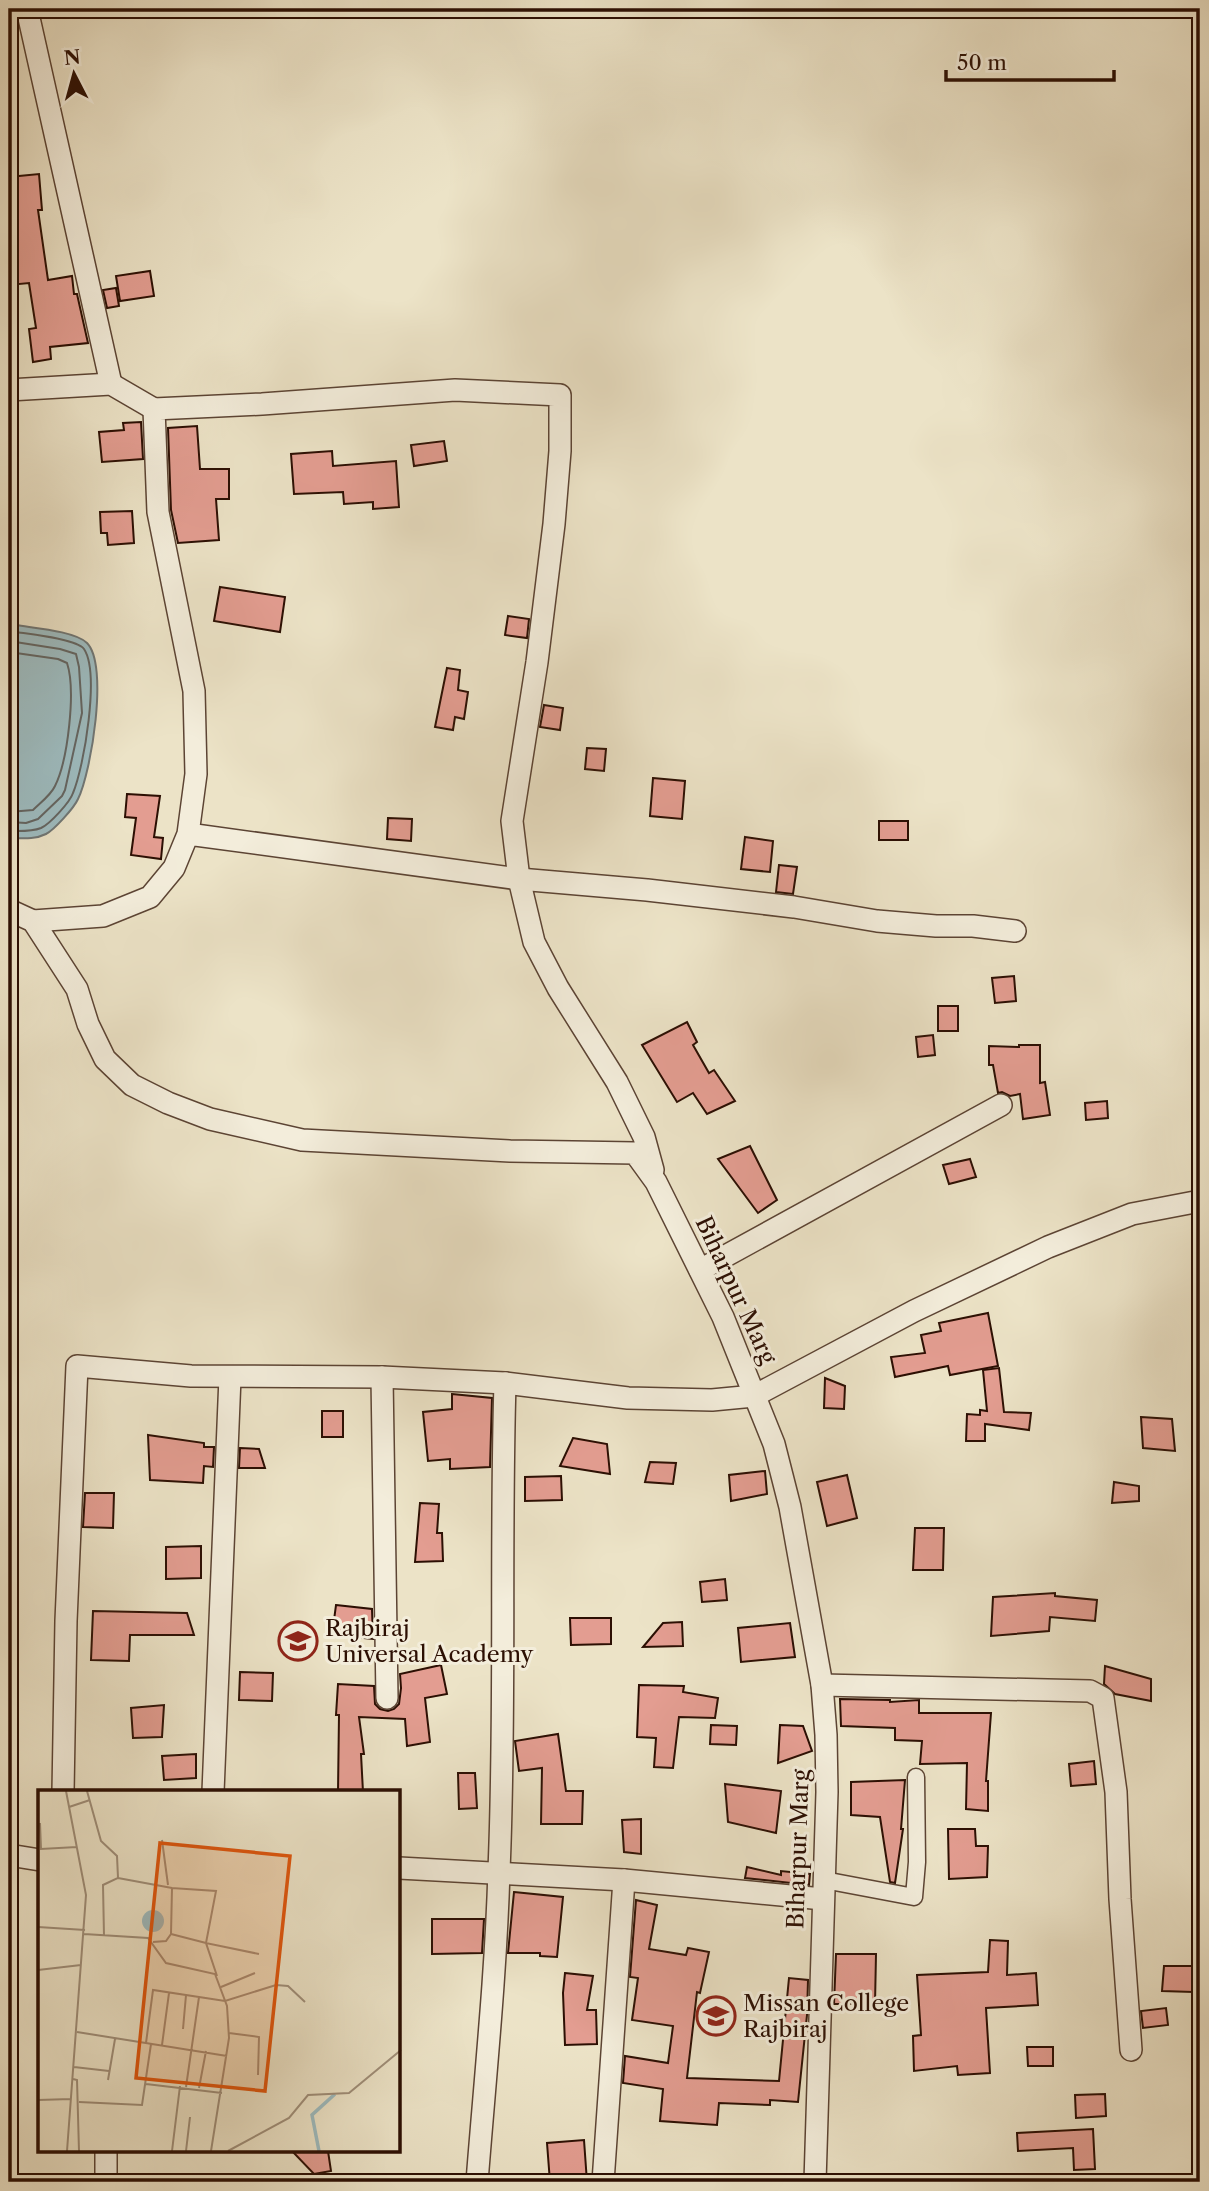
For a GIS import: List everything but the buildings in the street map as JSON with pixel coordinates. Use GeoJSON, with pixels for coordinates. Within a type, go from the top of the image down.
{"type":"FeatureCollection","features":[{"type":"Feature","properties":{"kind":"street"},"geometry":{"type":"LineString","coordinates":[[27,9],[111,384]]}},
{"type":"Feature","properties":{"kind":"street"},"geometry":{"type":"LineString","coordinates":[[9,390],[111,384],[154,408],[262,404],[455,390],[560,395],[560,451],[554,524],[537,662],[512,821],[519,879],[534,942],[558,988],[617,1082],[644,1138],[656,1182]]}},
{"type":"Feature","properties":{"kind":"street"},"geometry":{"type":"LineString","coordinates":[[9,910],[33,921],[103,916],[149,897],[174,868],[188,834],[196,774],[194,691],[158,512],[154,408]]}},
{"type":"Feature","properties":{"kind":"street"},"geometry":{"type":"LineString","coordinates":[[188,834],[519,879],[794,907],[877,921],[1016,931]]}},
{"type":"Feature","properties":{"kind":"street","name":"Biharpur Marg"},"geometry":{"type":"LineString","coordinates":[[33,921],[77,989],[88,1024],[105,1059],[132,1085],[168,1103],[209,1119],[302,1140],[510,1151],[635,1153],[656,1182],[723,1317],[774,1444],[790,1507],[822,1685],[827,1792],[815,2182]]}},
{"type":"Feature","properties":{"kind":"street"},"geometry":{"type":"LineString","coordinates":[[700,1270],[1001,1105]]}},
{"type":"Feature","properties":{"kind":"street"},"geometry":{"type":"LineString","coordinates":[[63,1790],[66,1621],[77,1366],[191,1376],[382,1377],[505,1383],[628,1398],[712,1400],[754,1396],[914,1311],[1048,1247],[1132,1214],[1200,1201]]}},
{"type":"Feature","properties":{"kind":"street"},"geometry":{"type":"LineString","coordinates":[[213,1790],[230,1377]]}},
{"type":"Feature","properties":{"kind":"street"},"geometry":{"type":"LineString","coordinates":[[382,1377],[387,1698]]}},
{"type":"Feature","properties":{"kind":"street"},"geometry":{"type":"LineString","coordinates":[[477,2182],[499,1873],[504,1704],[505,1383]]}},
{"type":"Feature","properties":{"kind":"street"},"geometry":{"type":"LineString","coordinates":[[822,1685],[1090,1692],[1103,1698],[1116,1792],[1120,1899],[1131,2050]]}},
{"type":"Feature","properties":{"kind":"street"},"geometry":{"type":"LineString","coordinates":[[401,1868],[914,1897],[917,1861],[916,1777]]}},
{"type":"Feature","properties":{"kind":"street"},"geometry":{"type":"LineString","coordinates":[[9,1855],[38,1860]]}},
{"type":"Feature","properties":{"kind":"street"},"geometry":{"type":"LineString","coordinates":[[603,2182],[624,1880]]}},
{"type":"Feature","properties":{"kind":"street"},"geometry":{"type":"LineString","coordinates":[[106,2152],[106,2182]]}},
{"type":"Feature","properties":{"kind":"water"},"geometry":{"type":"Polygon","coordinates":[[[9,626],[64,633],[81,639],[87,643],[93,655],[97,673],[96,720],[88,767],[78,799],[50,832],[27,838],[9,838],[9,626]]]}},
{"type":"Feature","properties":{"kind":"place","name":"Rajbiraj Universal Academy"},"geometry":{"type":"Point","coordinates":[298,1641]}},
{"type":"Feature","properties":{"kind":"place","name":"Missan College Rajbiraj"},"geometry":{"type":"Point","coordinates":[716,2016]}}]}
